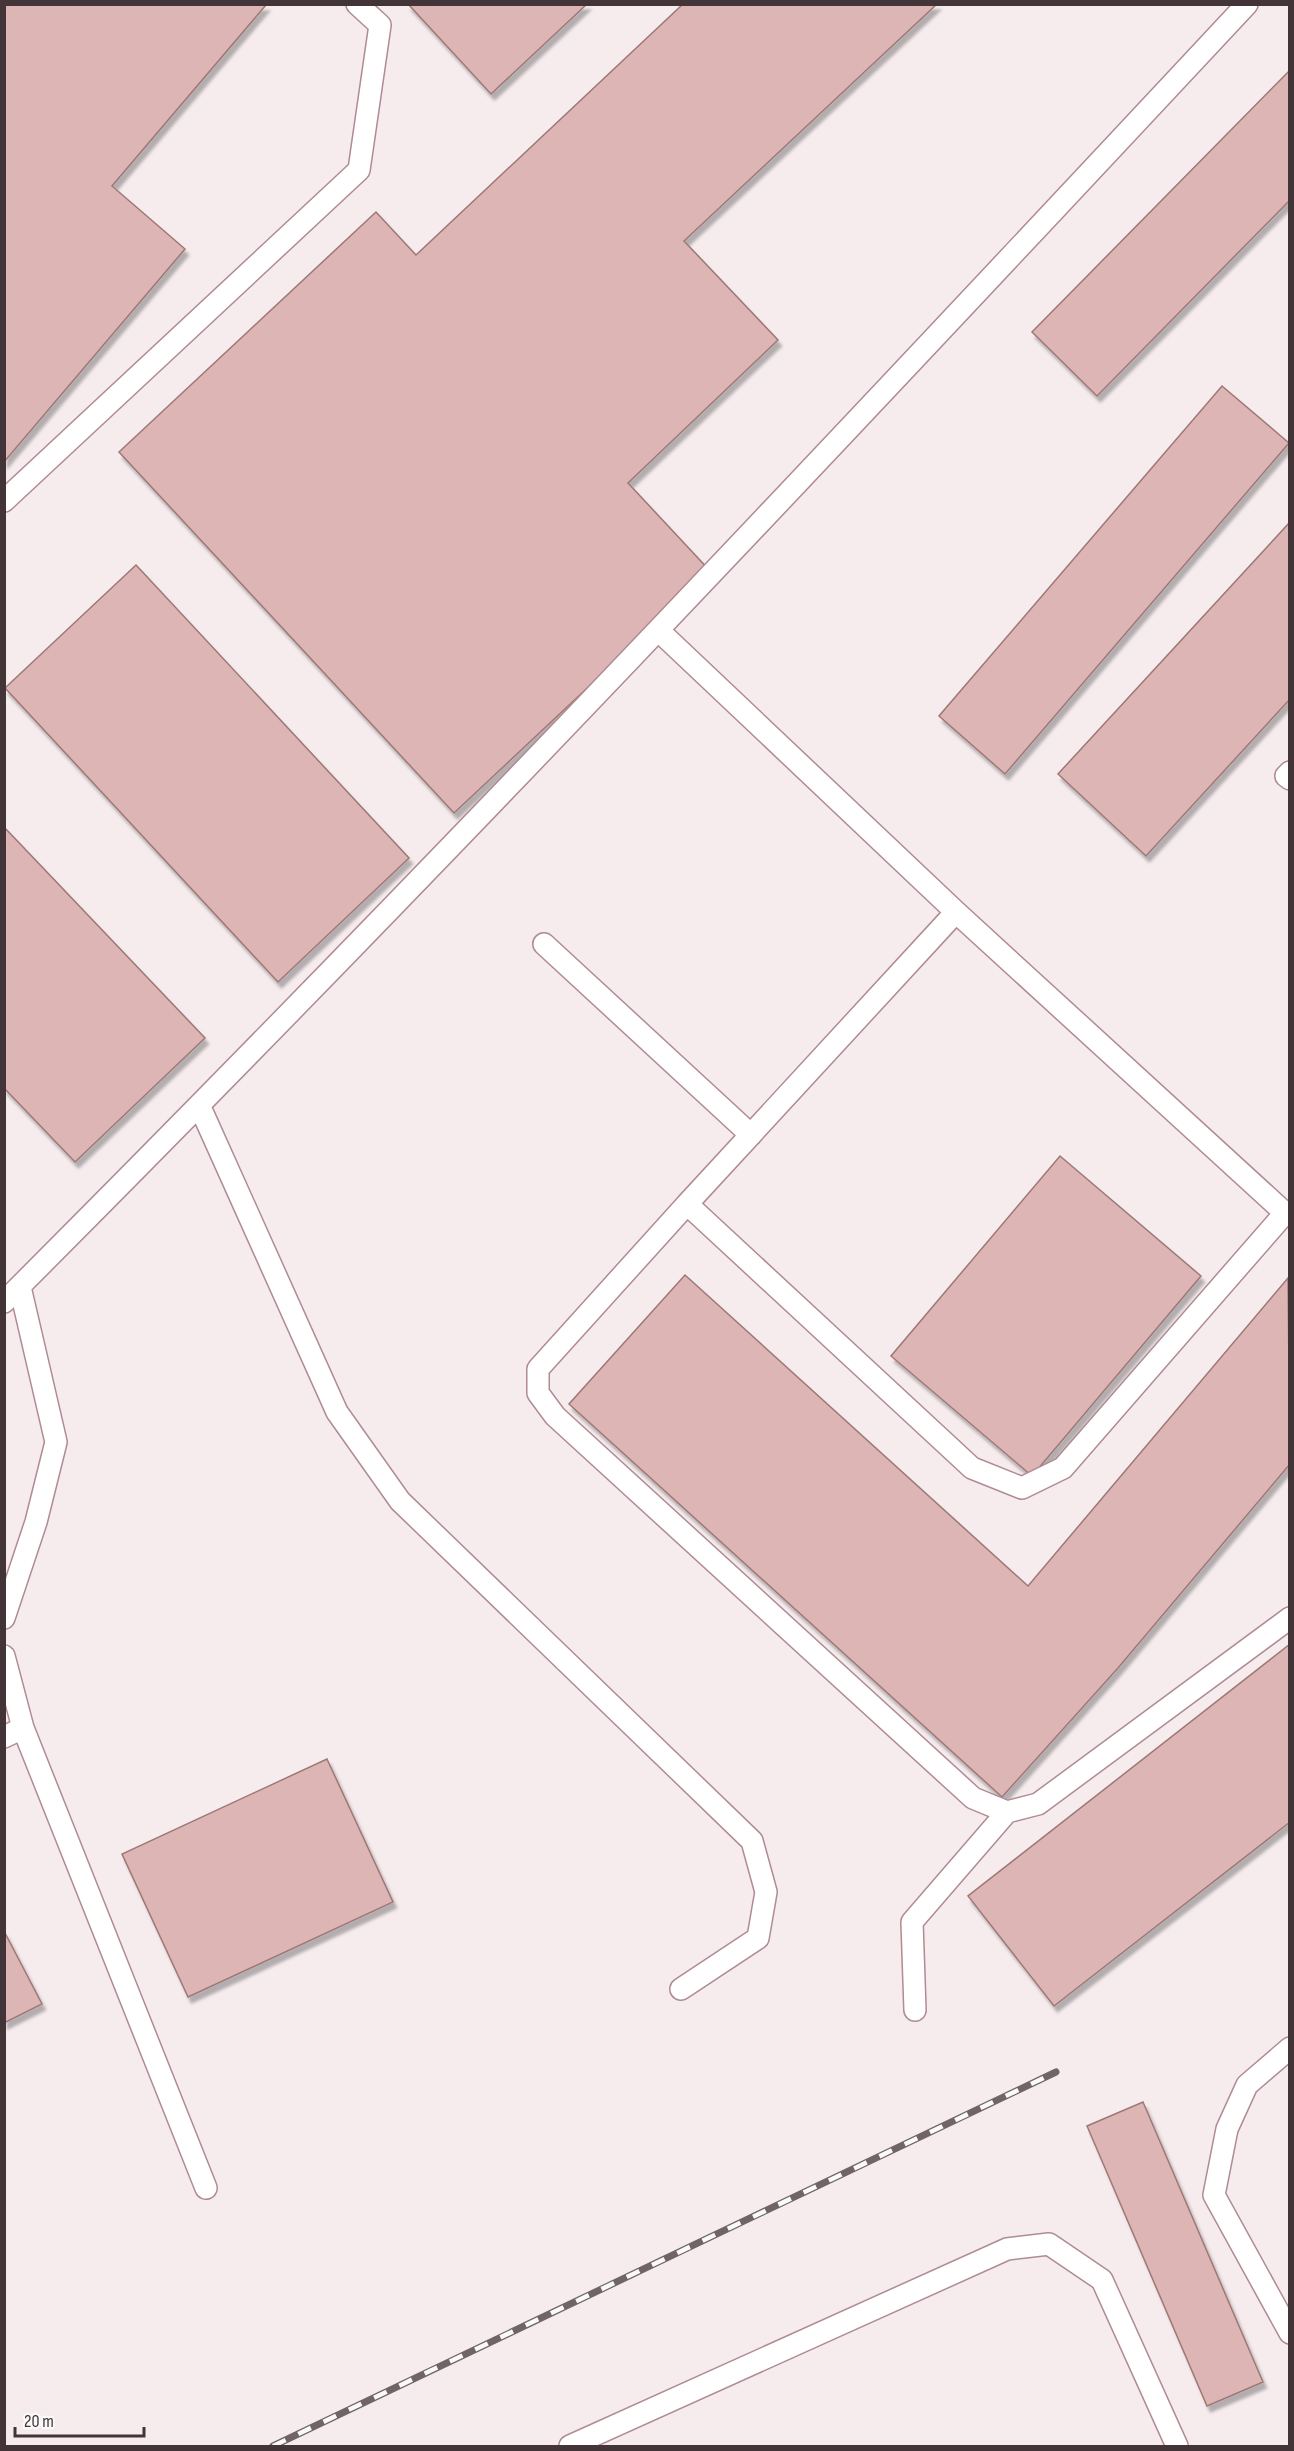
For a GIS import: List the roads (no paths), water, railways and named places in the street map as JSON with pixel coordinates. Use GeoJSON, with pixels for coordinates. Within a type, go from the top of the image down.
{"type":"FeatureCollection","features":[{"type":"Feature","properties":{"kind":"lane"},"geometry":{"type":"LineString","coordinates":[[4,501],[358,170],[380,25],[357,4]]}},
{"type":"Feature","properties":{"kind":"lane"},"geometry":{"type":"LineString","coordinates":[[4,1302],[200,1107],[756,529],[1247,4]]}},
{"type":"Feature","properties":{"kind":"lane"},"geometry":{"type":"LineString","coordinates":[[658,630],[956,912],[1287,1215],[1063,1468],[1022,1488],[972,1468],[687,1204]]}},
{"type":"Feature","properties":{"kind":"lane"},"geometry":{"type":"LineString","coordinates":[[1290,772],[1286,776],[1290,779]]}},
{"type":"Feature","properties":{"kind":"lane"},"geometry":{"type":"LineString","coordinates":[[956,912],[538,1369],[538,1392],[555,1416],[973,1798],[1007,1812]]}},
{"type":"Feature","properties":{"kind":"lane"},"geometry":{"type":"LineString","coordinates":[[544,944],[752,1135]]}},
{"type":"Feature","properties":{"kind":"lane"},"geometry":{"type":"LineString","coordinates":[[200,1107],[337,1412],[400,1501],[752,1841],[766,1892],[758,1938],[681,1989]]}},
{"type":"Feature","properties":{"kind":"lane"},"geometry":{"type":"LineString","coordinates":[[4,1618],[36,1522],[56,1442],[20,1287]]}},
{"type":"Feature","properties":{"kind":"lane"},"geometry":{"type":"LineString","coordinates":[[915,2010],[912,1922],[1007,1812],[1038,1804],[1290,1618]]}},
{"type":"Feature","properties":{"kind":"lane"},"geometry":{"type":"LineString","coordinates":[[4,1656],[14,1732],[206,2188]]}},
{"type":"Feature","properties":{"kind":"lane"},"geometry":{"type":"LineString","coordinates":[[1290,2048],[1247,2085],[1227,2129],[1214,2195],[1290,2333]]}},
{"type":"Feature","properties":{"kind":"lane"},"geometry":{"type":"LineString","coordinates":[[570,2446],[1007,2249],[1049,2244],[1102,2280],[1177,2446]]}},
{"type":"Feature","properties":{"kind":"railway"},"geometry":{"type":"LineString","coordinates":[[273,2446],[1056,2072]]}}]}
